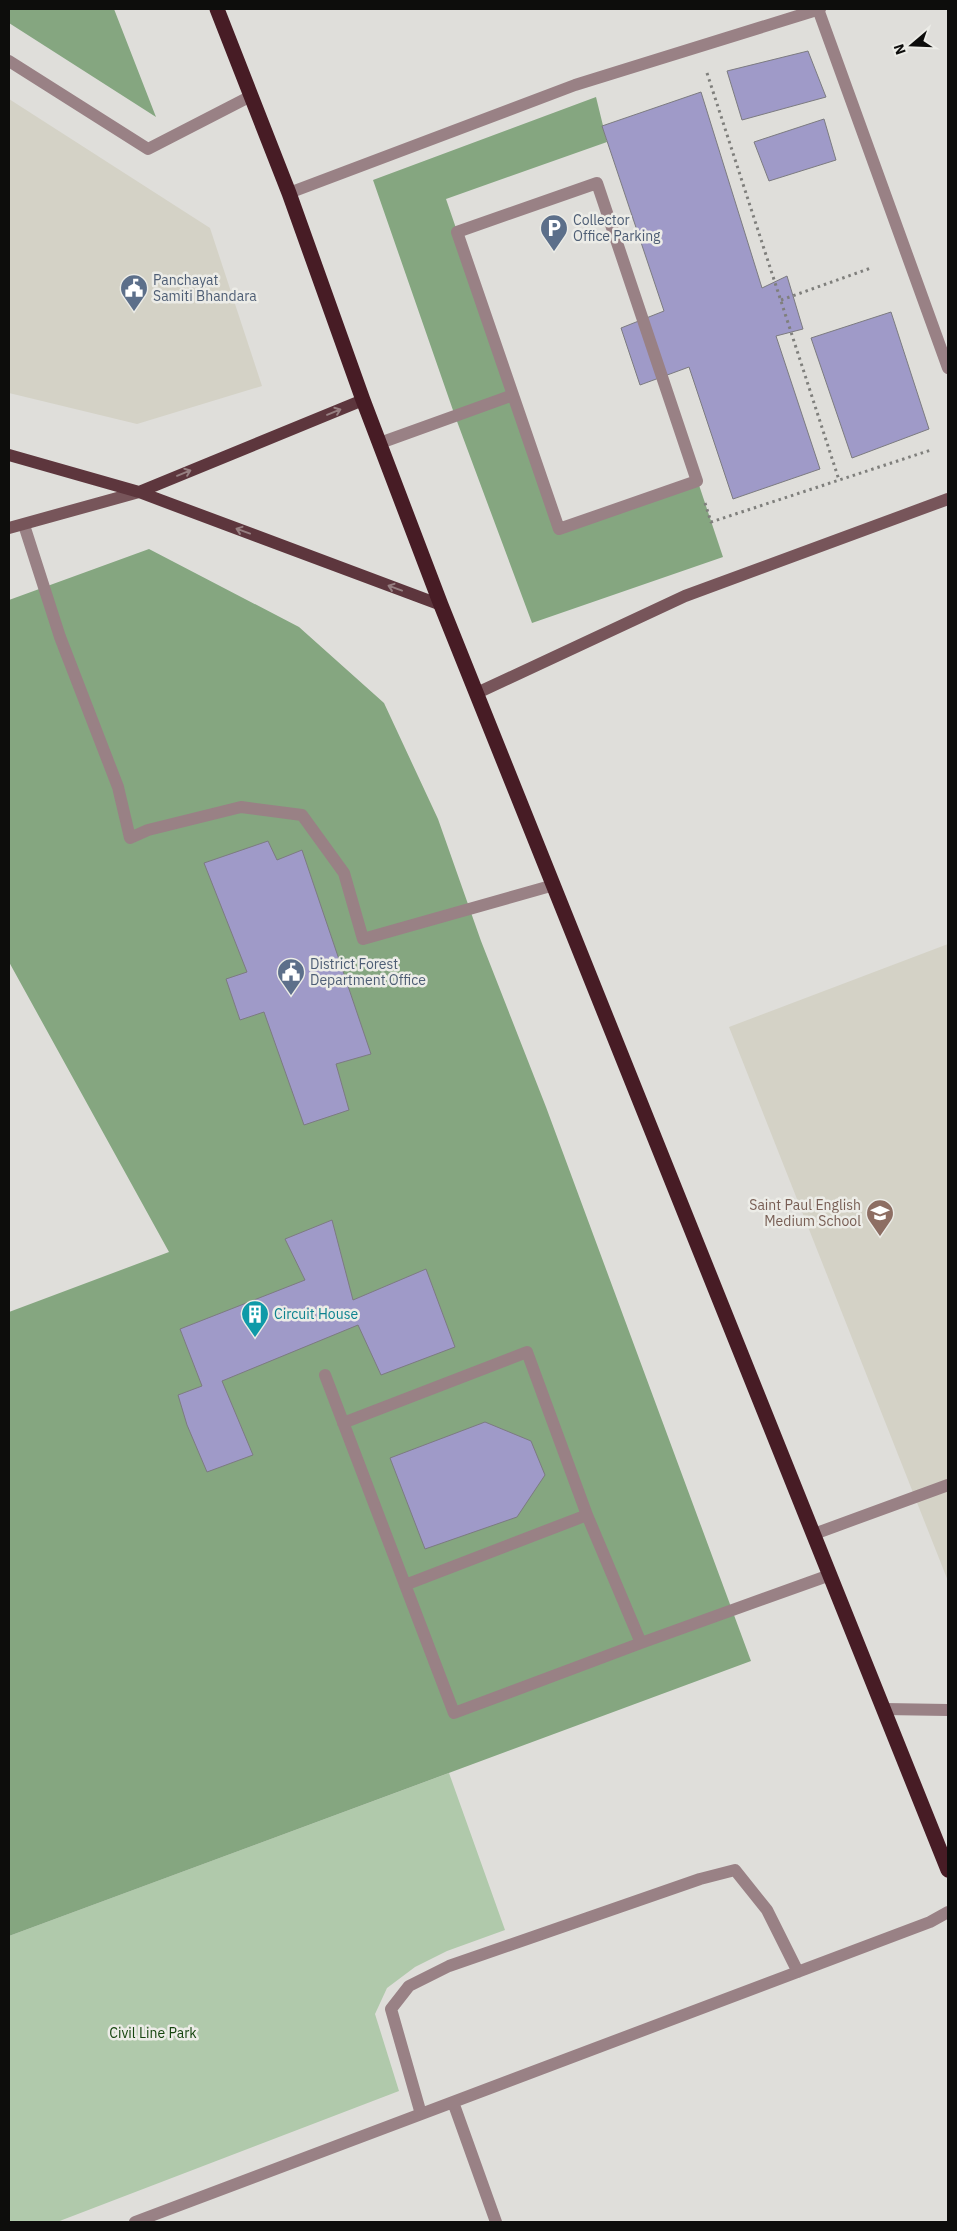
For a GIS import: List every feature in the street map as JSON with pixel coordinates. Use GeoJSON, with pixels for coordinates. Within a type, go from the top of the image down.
{"type":"FeatureCollection","features":[{"type":"Feature","properties":{"kind":"highway"},"geometry":{"type":"LineString","coordinates":[[217,9],[289,193],[363,400],[441,605],[948,1870]]}},
{"type":"Feature","properties":{"kind":"main road"},"geometry":{"type":"LineString","coordinates":[[139,492],[363,400]]}},
{"type":"Feature","properties":{"kind":"main road"},"geometry":{"type":"LineString","coordinates":[[9,455],[139,492],[441,605]]}},
{"type":"Feature","properties":{"kind":"street"},"geometry":{"type":"LineString","coordinates":[[289,193],[575,85],[819,9],[948,368]]}},
{"type":"Feature","properties":{"kind":"street"},"geometry":{"type":"LineString","coordinates":[[9,61],[148,149],[251,96]]}},
{"type":"Feature","properties":{"kind":"street"},"geometry":{"type":"LineString","coordinates":[[597,183],[697,481],[560,529],[456,232],[597,183]]}},
{"type":"Feature","properties":{"kind":"street"},"geometry":{"type":"LineString","coordinates":[[380,443],[512,395]]}},
{"type":"Feature","properties":{"kind":"street"},"geometry":{"type":"LineString","coordinates":[[139,492],[14,529],[60,637],[118,787],[130,838],[148,830],[241,807],[302,814],[344,872],[363,940],[554,886]]}},
{"type":"Feature","properties":{"kind":"street"},"geometry":{"type":"LineString","coordinates":[[477,693],[685,596],[948,499]]}},
{"type":"Feature","properties":{"kind":"street"},"geometry":{"type":"LineString","coordinates":[[343,1423],[527,1352],[587,1515],[641,1642]]}},
{"type":"Feature","properties":{"kind":"street"},"geometry":{"type":"LineString","coordinates":[[325,1375],[454,1713],[641,1642],[830,1575]]}},
{"type":"Feature","properties":{"kind":"street"},"geometry":{"type":"LineString","coordinates":[[814,1534],[948,1485]]}},
{"type":"Feature","properties":{"kind":"street"},"geometry":{"type":"LineString","coordinates":[[405,1585],[587,1515]]}},
{"type":"Feature","properties":{"kind":"street"},"geometry":{"type":"LineString","coordinates":[[884,1709],[948,1710]]}},
{"type":"Feature","properties":{"kind":"street"},"geometry":{"type":"LineString","coordinates":[[421,2114],[391,2009],[409,1986],[449,1966],[700,1879],[734,1870],[767,1910],[798,1972]]}},
{"type":"Feature","properties":{"kind":"street"},"geometry":{"type":"LineString","coordinates":[[135,2222],[930,1922],[948,1912]]}},
{"type":"Feature","properties":{"kind":"street"},"geometry":{"type":"LineString","coordinates":[[454,2102],[496,2222]]}},
{"type":"Feature","properties":{"kind":"path"},"geometry":{"type":"LineString","coordinates":[[707,73],[839,480]]}},
{"type":"Feature","properties":{"kind":"path"},"geometry":{"type":"LineString","coordinates":[[781,300],[871,268]]}},
{"type":"Feature","properties":{"kind":"path"},"geometry":{"type":"LineString","coordinates":[[697,481],[711,522],[931,450]]}},
{"type":"Feature","properties":{"kind":"shaded area"},"geometry":{"type":"Polygon","coordinates":[[[9,99],[210,228],[262,386],[137,424],[9,393],[9,99]]]}},
{"type":"Feature","properties":{"kind":"shaded area","name":"Saint Paul English Medium School"},"geometry":{"type":"Polygon","coordinates":[[[948,944],[948,1581],[729,1027],[948,944]]]}},
{"type":"Feature","properties":{"kind":"green space"},"geometry":{"type":"Polygon","coordinates":[[[9,9],[114,9],[156,117],[9,23],[9,9]]]}},
{"type":"Feature","properties":{"kind":"green space"},"geometry":{"type":"Polygon","coordinates":[[[596,97],[607,142],[446,199],[559,529],[698,482],[723,557],[532,623],[455,416],[373,180],[596,97]]]}},
{"type":"Feature","properties":{"kind":"green space"},"geometry":{"type":"Polygon","coordinates":[[[149,549],[299,627],[384,703],[438,819],[481,941],[546,1107],[751,1661],[9,1936],[9,1312],[169,1252],[9,962],[9,600],[149,549]]]}},
{"type":"Feature","properties":{"kind":"green space","name":"Civil Line Park"},"geometry":{"type":"Polygon","coordinates":[[[449,1773],[505,1930],[447,1951],[415,1967],[387,1988],[375,2014],[399,2091],[57,2222],[9,2222],[9,1936],[449,1773]]]}},
{"type":"Feature","properties":{"kind":"building"},"geometry":{"type":"Polygon","coordinates":[[[808,51],[826,97],[742,120],[727,71],[808,51]]]}},
{"type":"Feature","properties":{"kind":"building"},"geometry":{"type":"Polygon","coordinates":[[[701,92],[762,288],[787,276],[803,329],[776,336],[820,469],[733,499],[689,367],[640,385],[621,328],[664,311],[602,126],[701,92]]]}},
{"type":"Feature","properties":{"kind":"building"},"geometry":{"type":"Polygon","coordinates":[[[824,119],[836,160],[769,181],[754,142],[824,119]]]}},
{"type":"Feature","properties":{"kind":"building"},"geometry":{"type":"Polygon","coordinates":[[[891,312],[929,429],[852,458],[811,338],[891,312]]]}},
{"type":"Feature","properties":{"kind":"building","name":"District Forest Department Office"},"geometry":{"type":"Polygon","coordinates":[[[268,841],[277,860],[302,850],[371,1054],[336,1064],[349,1110],[304,1125],[264,1012],[240,1020],[226,979],[247,972],[204,863],[268,841]]]}},
{"type":"Feature","properties":{"kind":"building","name":"Circuit House"},"geometry":{"type":"Polygon","coordinates":[[[332,1220],[353,1300],[426,1269],[455,1347],[381,1375],[358,1325],[222,1381],[253,1455],[207,1472],[187,1425],[178,1395],[202,1386],[180,1329],[305,1280],[285,1239],[332,1220]]]}},
{"type":"Feature","properties":{"kind":"building"},"geometry":{"type":"Polygon","coordinates":[[[485,1422],[531,1441],[545,1475],[517,1517],[425,1549],[390,1458],[485,1422]]]}},
{"type":"Feature","properties":{"kind":"place","name":"Collector Office Parking"},"geometry":{"type":"Point","coordinates":[554,252]}},
{"type":"Feature","properties":{"kind":"place","name":"Panchayat Samiti Bhandara"},"geometry":{"type":"Point","coordinates":[134,312]}},
{"type":"Feature","properties":{"kind":"place","name":"District Forest Department Office"},"geometry":{"type":"Point","coordinates":[291,996]}},
{"type":"Feature","properties":{"kind":"place","name":"Saint Paul English Medium School"},"geometry":{"type":"Point","coordinates":[880,1237]}},
{"type":"Feature","properties":{"kind":"place","name":"Circuit House"},"geometry":{"type":"Point","coordinates":[255,1338]}}]}
